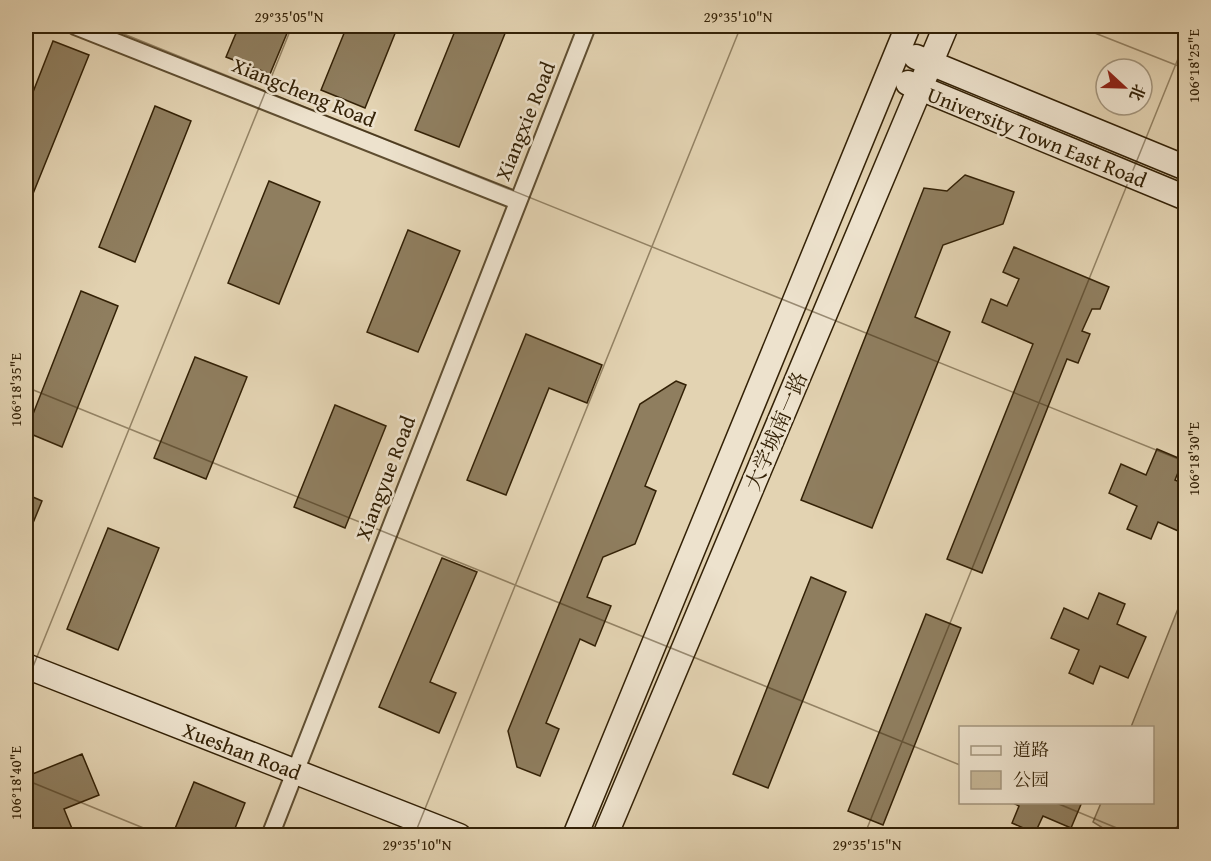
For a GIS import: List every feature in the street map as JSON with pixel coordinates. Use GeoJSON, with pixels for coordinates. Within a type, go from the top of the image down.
{"type":"FeatureCollection","features":[{"type":"Feature","properties":{"kind":"main road","name":"大学城南一路"},"geometry":{"type":"LineString","coordinates":[[575,836],[908,26]]}},
{"type":"Feature","properties":{"kind":"main road","name":"大学城南一路"},"geometry":{"type":"LineString","coordinates":[[605,836],[946,26]]}},
{"type":"Feature","properties":{"kind":"main road","name":"University Town East Road"},"geometry":{"type":"LineString","coordinates":[[898,51],[931,62],[1185,168]]}},
{"type":"Feature","properties":{"kind":"main road","name":"University Town East Road"},"geometry":{"type":"LineString","coordinates":[[889,76],[1185,198]]}},
{"type":"Feature","properties":{"kind":"main road","name":"Xueshan Road"},"geometry":{"type":"LineString","coordinates":[[26,666],[459,836]]}},
{"type":"Feature","properties":{"kind":"street","name":"Xiangcheng Road"},"geometry":{"type":"LineString","coordinates":[[75,26],[517,201]]}},
{"type":"Feature","properties":{"kind":"street","name":"Xiangxie Road"},"geometry":{"type":"LineString","coordinates":[[517,201],[587,26]]}},
{"type":"Feature","properties":{"kind":"street","name":"Xiangyue Road"},"geometry":{"type":"LineString","coordinates":[[270,836],[517,201]]}},
{"type":"Feature","properties":{"kind":"green space"},"geometry":{"type":"Polygon","coordinates":[[[1185,591],[1185,820],[1167,835],[1101,835],[1103,828],[1093,822],[1101,804],[1154,804],[1154,726],[1131,726],[1185,591]]]}},
{"type":"Feature","properties":{"kind":"building"},"geometry":{"type":"Polygon","coordinates":[[[239,26],[290,26],[270,74],[226,57],[239,26]]]}},
{"type":"Feature","properties":{"kind":"building"},"geometry":{"type":"Polygon","coordinates":[[[347,26],[398,26],[365,108],[321,90],[347,26]]]}},
{"type":"Feature","properties":{"kind":"building"},"geometry":{"type":"Polygon","coordinates":[[[457,26],[508,26],[459,147],[415,130],[457,26]]]}},
{"type":"Feature","properties":{"kind":"building"},"geometry":{"type":"Polygon","coordinates":[[[53,41],[89,55],[26,211],[26,110],[53,41]]]}},
{"type":"Feature","properties":{"kind":"building"},"geometry":{"type":"Polygon","coordinates":[[[155,106],[191,121],[135,262],[99,247],[155,106]]]}},
{"type":"Feature","properties":{"kind":"building"},"geometry":{"type":"Polygon","coordinates":[[[965,175],[1014,192],[1003,224],[943,245],[915,317],[950,332],[872,528],[801,500],[924,188],[947,191],[965,175]]]}},
{"type":"Feature","properties":{"kind":"building"},"geometry":{"type":"Polygon","coordinates":[[[269,181],[320,202],[279,304],[228,283],[269,181]]]}},
{"type":"Feature","properties":{"kind":"building"},"geometry":{"type":"Polygon","coordinates":[[[408,230],[460,251],[418,352],[367,332],[408,230]]]}},
{"type":"Feature","properties":{"kind":"building"},"geometry":{"type":"Polygon","coordinates":[[[1014,247],[1109,287],[1100,309],[1092,309],[1082,331],[1090,334],[1078,363],[1067,359],[982,573],[947,559],[1033,344],[982,322],[991,299],[1007,306],[1019,279],[1003,272],[1014,247]]]}},
{"type":"Feature","properties":{"kind":"building"},"geometry":{"type":"Polygon","coordinates":[[[81,291],[118,306],[62,447],[26,432],[81,291]]]}},
{"type":"Feature","properties":{"kind":"building"},"geometry":{"type":"Polygon","coordinates":[[[526,334],[602,365],[587,403],[549,388],[506,495],[467,480],[526,334]]]}},
{"type":"Feature","properties":{"kind":"building"},"geometry":{"type":"Polygon","coordinates":[[[195,357],[247,377],[206,479],[154,458],[195,357]]]}},
{"type":"Feature","properties":{"kind":"building"},"geometry":{"type":"Polygon","coordinates":[[[676,381],[686,385],[645,486],[656,491],[635,544],[603,557],[587,597],[611,606],[595,646],[580,639],[546,723],[559,729],[540,776],[517,767],[508,731],[640,404],[676,381]]]}},
{"type":"Feature","properties":{"kind":"building"},"geometry":{"type":"Polygon","coordinates":[[[335,405],[386,426],[345,528],[294,507],[335,405]]]}},
{"type":"Feature","properties":{"kind":"building"},"geometry":{"type":"Polygon","coordinates":[[[1157,449],[1183,460],[1175,480],[1185,484],[1185,534],[1158,522],[1151,539],[1127,529],[1137,506],[1109,493],[1121,464],[1146,475],[1157,449]]]}},
{"type":"Feature","properties":{"kind":"building"},"geometry":{"type":"Polygon","coordinates":[[[26,494],[42,501],[26,540],[26,494]]]}},
{"type":"Feature","properties":{"kind":"building"},"geometry":{"type":"Polygon","coordinates":[[[108,528],[159,548],[118,650],[67,629],[108,528]]]}},
{"type":"Feature","properties":{"kind":"building"},"geometry":{"type":"Polygon","coordinates":[[[442,558],[477,572],[430,682],[456,693],[439,733],[379,707],[442,558]]]}},
{"type":"Feature","properties":{"kind":"building"},"geometry":{"type":"Polygon","coordinates":[[[811,577],[846,592],[768,788],[733,774],[811,577]]]}},
{"type":"Feature","properties":{"kind":"building"},"geometry":{"type":"Polygon","coordinates":[[[1099,593],[1125,604],[1117,624],[1146,637],[1128,678],[1100,666],[1093,684],[1069,673],[1079,650],[1051,638],[1064,608],[1088,619],[1099,593]]]}},
{"type":"Feature","properties":{"kind":"building"},"geometry":{"type":"Polygon","coordinates":[[[926,614],[961,628],[883,825],[848,811],[926,614]]]}},
{"type":"Feature","properties":{"kind":"building"},"geometry":{"type":"Polygon","coordinates":[[[82,754],[99,795],[64,809],[75,836],[26,836],[26,799],[30,797],[30,775],[82,754]]]}},
{"type":"Feature","properties":{"kind":"building"},"geometry":{"type":"Polygon","coordinates":[[[194,782],[245,803],[232,836],[172,836],[194,782]]]}},
{"type":"Feature","properties":{"kind":"building"},"geometry":{"type":"Polygon","coordinates":[[[1015,804],[1081,804],[1071,828],[1043,816],[1035,833],[1012,823],[1019,806],[1015,804]]]}}]}
